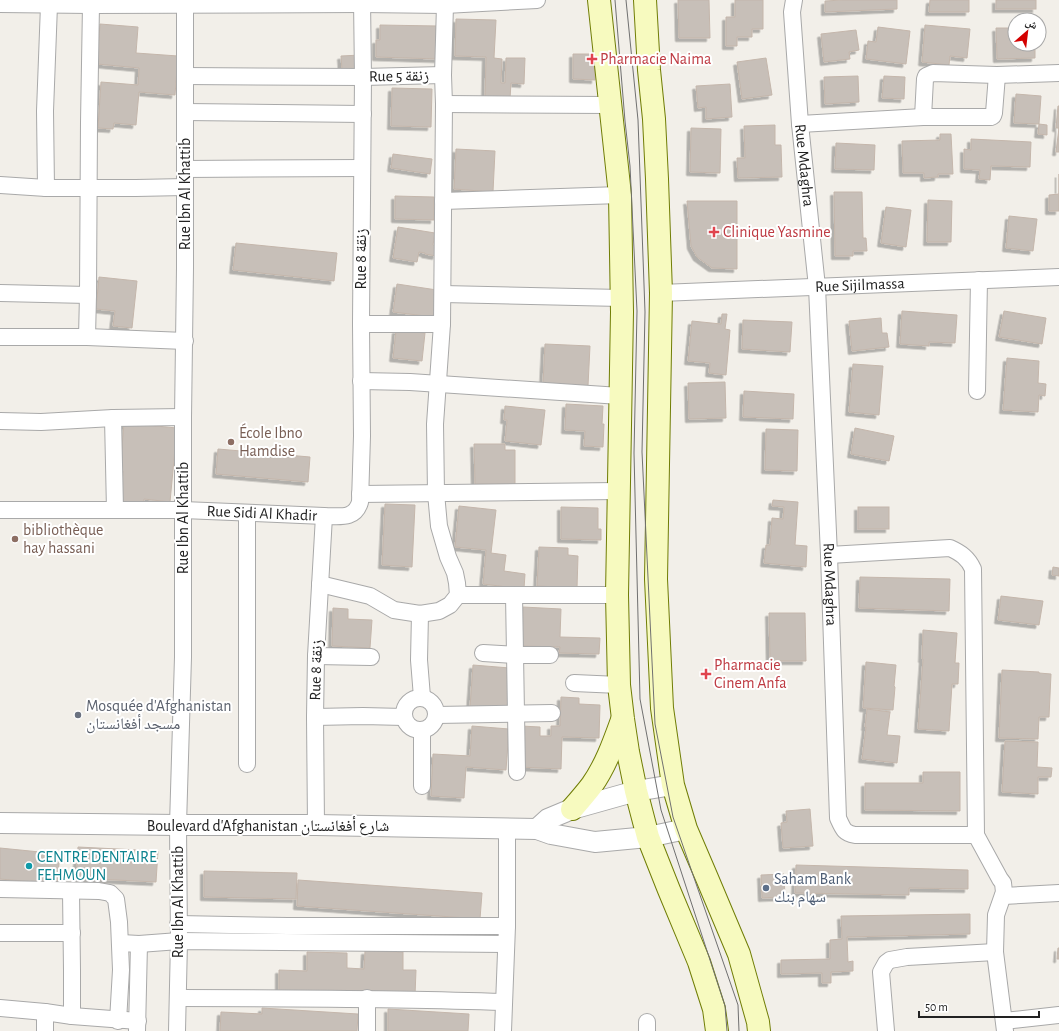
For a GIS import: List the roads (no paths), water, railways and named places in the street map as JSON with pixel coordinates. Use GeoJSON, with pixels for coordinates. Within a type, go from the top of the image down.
{"type":"FeatureCollection","features":[{"type":"Feature","properties":{"kind":"main road"},"geometry":{"type":"LineString","coordinates":[[599,0],[620,195],[621,298],[617,595],[620,685],[623,719],[636,791],[648,837],[699,962],[714,1009],[717,1031]]}},
{"type":"Feature","properties":{"kind":"main road"},"geometry":{"type":"LineString","coordinates":[[645,0],[649,70],[654,120],[661,293],[656,579],[662,708],[673,785],[686,829],[739,954],[758,1022],[759,1031]]}},
{"type":"Feature","properties":{"kind":"main road"},"geometry":{"type":"LineString","coordinates":[[572,809],[600,772],[623,719]]}},
{"type":"Feature","properties":{"kind":"street"},"geometry":{"type":"LineString","coordinates":[[0,4],[91,5],[162,2],[185,5],[280,2],[362,2],[445,5],[536,0]]}},
{"type":"Feature","properties":{"kind":"street","name":"Rue Mdaghra"},"geometry":{"type":"LineString","coordinates":[[794,0],[792,12],[800,124],[817,286],[829,555],[838,818],[844,830],[849,834],[856,835],[976,835]]}},
{"type":"Feature","properties":{"kind":"street","name":"Rue 8 زنقة"},"geometry":{"type":"LineString","coordinates":[[355,513],[359,507],[362,436],[362,2]]}},
{"type":"Feature","properties":{"kind":"street"},"geometry":{"type":"LineString","coordinates":[[46,188],[45,111],[49,5]]}},
{"type":"Feature","properties":{"kind":"street"},"geometry":{"type":"LineString","coordinates":[[88,337],[91,5]]}},
{"type":"Feature","properties":{"kind":"street","name":"Rue Ibn Al Khattib"},"geometry":{"type":"LineString","coordinates":[[178,1031],[178,825],[183,657],[183,417],[186,268],[185,5]]}},
{"type":"Feature","properties":{"kind":"street"},"geometry":{"type":"LineString","coordinates":[[443,75],[445,5]]}},
{"type":"Feature","properties":{"kind":"street"},"geometry":{"type":"LineString","coordinates":[[923,117],[925,79],[933,73],[997,75],[1059,73]]}},
{"type":"Feature","properties":{"kind":"street","name":"Rue 5 زنقة"},"geometry":{"type":"LineString","coordinates":[[185,76],[363,77],[443,75],[443,294],[435,424],[436,493],[439,526],[455,573],[458,595]]}},
{"type":"Feature","properties":{"kind":"street"},"geometry":{"type":"LineString","coordinates":[[800,124],[923,117],[992,116],[997,75]]}},
{"type":"Feature","properties":{"kind":"street"},"geometry":{"type":"LineString","coordinates":[[444,104],[610,105]]}},
{"type":"Feature","properties":{"kind":"street"},"geometry":{"type":"LineString","coordinates":[[185,112],[363,114]]}},
{"type":"Feature","properties":{"kind":"street"},"geometry":{"type":"LineString","coordinates":[[185,169],[362,168]]}},
{"type":"Feature","properties":{"kind":"street"},"geometry":{"type":"LineString","coordinates":[[0,185],[46,188],[185,187]]}},
{"type":"Feature","properties":{"kind":"street"},"geometry":{"type":"LineString","coordinates":[[443,201],[620,195]]}},
{"type":"Feature","properties":{"kind":"street","name":"Rue Sijilmassa"},"geometry":{"type":"LineString","coordinates":[[661,293],[1059,277]]}},
{"type":"Feature","properties":{"kind":"street"},"geometry":{"type":"LineString","coordinates":[[977,391],[979,280]]}},
{"type":"Feature","properties":{"kind":"street"},"geometry":{"type":"LineString","coordinates":[[0,293],[88,295]]}},
{"type":"Feature","properties":{"kind":"street"},"geometry":{"type":"LineString","coordinates":[[443,294],[621,298]]}},
{"type":"Feature","properties":{"kind":"street"},"geometry":{"type":"LineString","coordinates":[[361,324],[442,324]]}},
{"type":"Feature","properties":{"kind":"street"},"geometry":{"type":"LineString","coordinates":[[0,337],[88,337],[185,341]]}},
{"type":"Feature","properties":{"kind":"street"},"geometry":{"type":"LineString","coordinates":[[361,381],[410,382],[620,396]]}},
{"type":"Feature","properties":{"kind":"street"},"geometry":{"type":"LineString","coordinates":[[0,421],[41,422],[112,418],[183,417]]}},
{"type":"Feature","properties":{"kind":"street"},"geometry":{"type":"LineString","coordinates":[[112,418],[114,510]]}},
{"type":"Feature","properties":{"kind":"street"},"geometry":{"type":"LineString","coordinates":[[360,494],[618,491]]}},
{"type":"Feature","properties":{"kind":"street","name":"Rue Sidi Al Khadir"},"geometry":{"type":"LineString","coordinates":[[0,510],[183,510],[324,516],[347,516],[355,513]]}},
{"type":"Feature","properties":{"kind":"street"},"geometry":{"type":"LineString","coordinates":[[247,513],[248,764]]}},
{"type":"Feature","properties":{"kind":"street","name":"Rue 8 زنقة"},"geometry":{"type":"LineString","coordinates":[[316,825],[316,656],[324,516]]}},
{"type":"Feature","properties":{"kind":"street"},"geometry":{"type":"LineString","coordinates":[[829,555],[950,548],[959,552],[970,563],[973,569],[976,835],[1002,883],[1004,892],[996,915],[995,952],[1005,1026],[1059,1015]]}},
{"type":"Feature","properties":{"kind":"street"},"geometry":{"type":"LineString","coordinates":[[320,584],[370,596],[394,610],[420,614],[439,611],[450,605],[458,595],[617,595]]}},
{"type":"Feature","properties":{"kind":"street"},"geometry":{"type":"LineString","coordinates":[[514,595],[517,772]]}},
{"type":"Feature","properties":{"kind":"street"},"geometry":{"type":"LineString","coordinates":[[420,614],[422,698]]}},
{"type":"Feature","properties":{"kind":"street"},"geometry":{"type":"LineString","coordinates":[[483,653],[550,655]]}},
{"type":"Feature","properties":{"kind":"street"},"geometry":{"type":"LineString","coordinates":[[316,656],[371,657]]}},
{"type":"Feature","properties":{"kind":"street"},"geometry":{"type":"LineString","coordinates":[[574,683],[620,685]]}},
{"type":"Feature","properties":{"kind":"street"},"geometry":{"type":"LineString","coordinates":[[414,698],[422,698],[433,704],[436,715],[432,725],[422,730],[418,730],[407,724],[404,717],[404,708],[414,698]]}},
{"type":"Feature","properties":{"kind":"street"},"geometry":{"type":"LineString","coordinates":[[436,715],[552,714]]}},
{"type":"Feature","properties":{"kind":"street"},"geometry":{"type":"LineString","coordinates":[[315,717],[404,717]]}},
{"type":"Feature","properties":{"kind":"street"},"geometry":{"type":"LineString","coordinates":[[422,730],[422,786]]}},
{"type":"Feature","properties":{"kind":"street"},"geometry":{"type":"LineString","coordinates":[[536,829],[548,819],[572,809],[636,791],[673,785]]}},
{"type":"Feature","properties":{"kind":"street","name":"Boulevard d'Afghanistan شارع أفغانستان"},"geometry":{"type":"LineString","coordinates":[[0,823],[316,825],[536,829],[551,834],[595,842],[648,837],[686,829]]}},
{"type":"Feature","properties":{"kind":"street"},"geometry":{"type":"LineString","coordinates":[[504,1031],[507,829]]}},
{"type":"Feature","properties":{"kind":"street"},"geometry":{"type":"LineString","coordinates":[[0,889],[99,891],[110,893],[116,899],[121,943],[118,1021]]}},
{"type":"Feature","properties":{"kind":"street"},"geometry":{"type":"LineString","coordinates":[[71,891],[72,1016]]}},
{"type":"Feature","properties":{"kind":"street"},"geometry":{"type":"LineString","coordinates":[[1003,896],[1059,893]]}},
{"type":"Feature","properties":{"kind":"street"},"geometry":{"type":"LineString","coordinates":[[178,924],[288,926],[506,926]]}},
{"type":"Feature","properties":{"kind":"street"},"geometry":{"type":"LineString","coordinates":[[288,926],[289,942]]}},
{"type":"Feature","properties":{"kind":"street"},"geometry":{"type":"LineString","coordinates":[[0,933],[72,933]]}},
{"type":"Feature","properties":{"kind":"street"},"geometry":{"type":"LineString","coordinates":[[121,943],[139,944],[178,941],[506,944]]}},
{"type":"Feature","properties":{"kind":"street"},"geometry":{"type":"LineString","coordinates":[[0,1008],[118,1021],[138,1026],[139,944]]}},
{"type":"Feature","properties":{"kind":"street"},"geometry":{"type":"LineString","coordinates":[[886,1031],[881,972],[886,963],[890,960],[907,957],[995,952]]}},
{"type":"Feature","properties":{"kind":"street"},"geometry":{"type":"LineString","coordinates":[[178,998],[367,998],[504,1002]]}},
{"type":"Feature","properties":{"kind":"street"},"geometry":{"type":"LineString","coordinates":[[367,998],[367,1031]]}},
{"type":"Feature","properties":{"kind":"street"},"geometry":{"type":"LineString","coordinates":[[45,1012],[45,1031]]}},
{"type":"Feature","properties":{"kind":"tram line"},"geometry":{"type":"LineString","coordinates":[[615,0],[630,166],[637,311],[634,453],[640,699],[661,810],[725,1006],[727,1031]]}},
{"type":"Feature","properties":{"kind":"tram line"},"geometry":{"type":"LineString","coordinates":[[626,0],[638,120],[645,312],[642,452],[655,724],[673,817],[738,1005],[739,1031]]}},
{"type":"Feature","properties":{"kind":"place","name":"Pharmacie Naima"},"geometry":{"type":"Point","coordinates":[592,59]}},
{"type":"Feature","properties":{"kind":"place","name":"Clinique Yasmine"},"geometry":{"type":"Point","coordinates":[714,232]}},
{"type":"Feature","properties":{"kind":"place","name":"École Ibno Hamdise"},"geometry":{"type":"Point","coordinates":[231,442]}},
{"type":"Feature","properties":{"kind":"place","name":"bibliothèque hay hassani"},"geometry":{"type":"Point","coordinates":[15,539]}},
{"type":"Feature","properties":{"kind":"place","name":"Pharmacie Cinem Anfa"},"geometry":{"type":"Point","coordinates":[706,674]}},
{"type":"Feature","properties":{"kind":"place","name":"Mosquée d'Afghanistan مسجد أفغانستان"},"geometry":{"type":"Point","coordinates":[78,715]}},
{"type":"Feature","properties":{"kind":"place","name":"CENTRE DENTAIRE FEHMOUN"},"geometry":{"type":"Point","coordinates":[29,866]}},
{"type":"Feature","properties":{"kind":"place","name":"Saham Bank سهام بنك"},"geometry":{"type":"Point","coordinates":[766,888]}}]}
